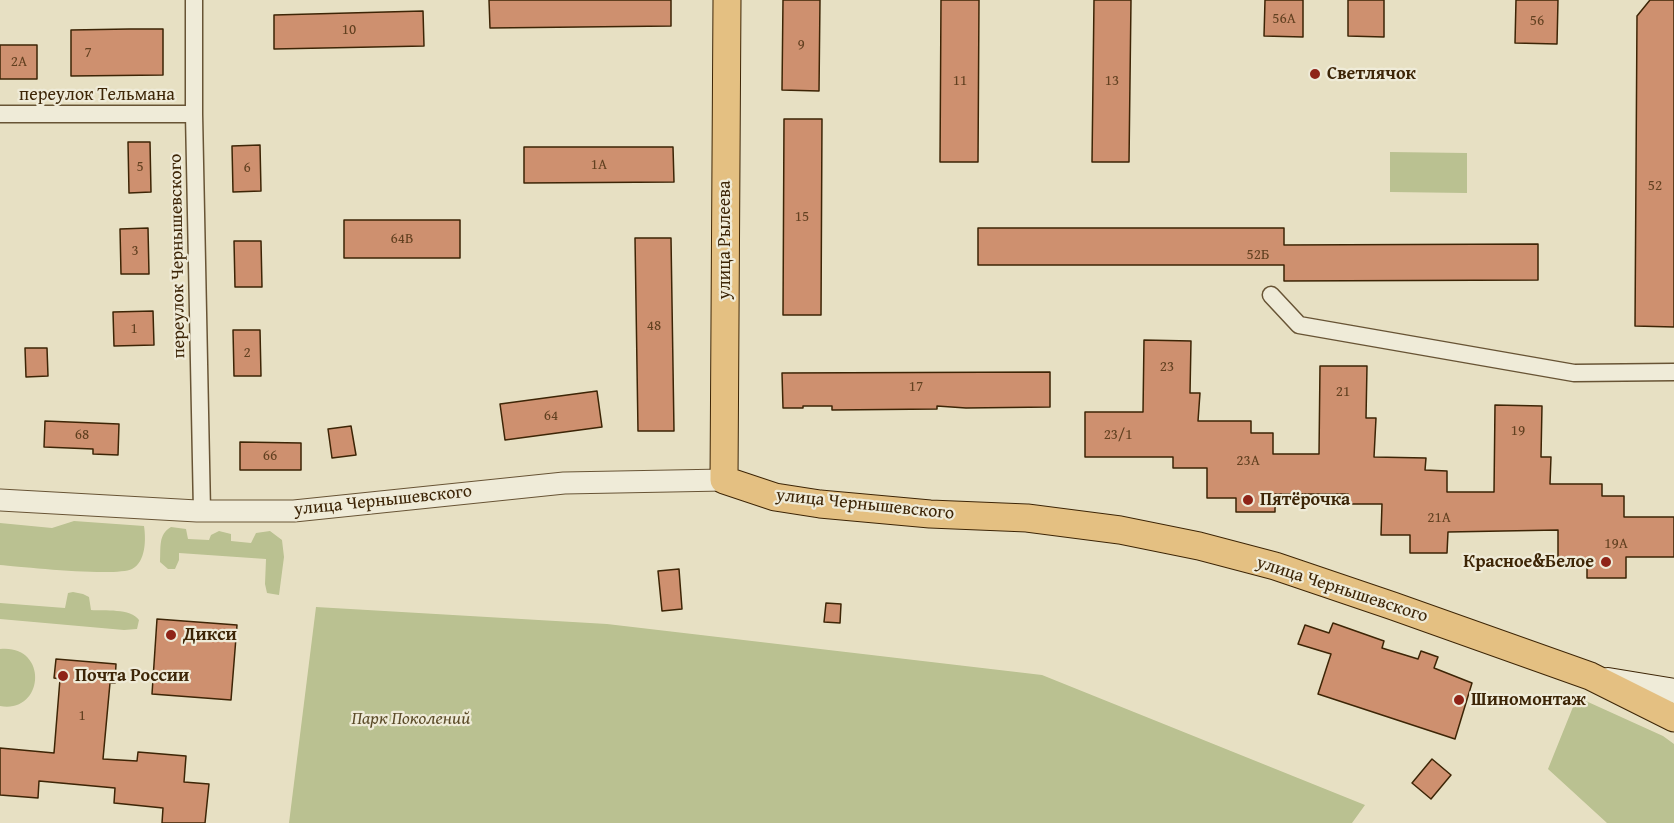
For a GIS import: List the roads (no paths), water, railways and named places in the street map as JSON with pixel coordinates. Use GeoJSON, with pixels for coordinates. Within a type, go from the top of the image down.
{"type":"FeatureCollection","features":[{"type":"Feature","properties":{"kind":"main road","name":"улица Рылеева"},"geometry":{"type":"LineString","coordinates":[[724,480],[727,0]]}},
{"type":"Feature","properties":{"kind":"main road","name":"улица Чернышевского"},"geometry":{"type":"LineString","coordinates":[[724,480],[775,497],[820,504],[930,514],[1027,519],[1120,530],[1199,546],[1275,566],[1590,676],[1674,691]]}},
{"type":"Feature","properties":{"kind":"main road"},"geometry":{"type":"LineString","coordinates":[[1590,676],[1674,718]]}},
{"type":"Feature","properties":{"kind":"street","name":"переулок Чернышевского"},"geometry":{"type":"LineString","coordinates":[[194,0],[202,511]]}},
{"type":"Feature","properties":{"kind":"street","name":"переулок Тельмана"},"geometry":{"type":"LineString","coordinates":[[0,114],[194,114]]}},
{"type":"Feature","properties":{"kind":"street"},"geometry":{"type":"LineString","coordinates":[[1271,295],[1299,325],[1574,373],[1674,372]]}},
{"type":"Feature","properties":{"kind":"street","name":"улица Чернышевского"},"geometry":{"type":"LineString","coordinates":[[0,501],[202,511],[294,511],[564,483],[724,480]]}},
{"type":"Feature","properties":{"kind":"place","name":"Светлячок"},"geometry":{"type":"Point","coordinates":[1315,74]}},
{"type":"Feature","properties":{"kind":"place","name":"Пятёрочка"},"geometry":{"type":"Point","coordinates":[1248,500]}},
{"type":"Feature","properties":{"kind":"place","name":"Красное&Белое"},"geometry":{"type":"Point","coordinates":[1606,562]}},
{"type":"Feature","properties":{"kind":"place","name":"Дикси"},"geometry":{"type":"Point","coordinates":[171,635]}},
{"type":"Feature","properties":{"kind":"place","name":"Почта России"},"geometry":{"type":"Point","coordinates":[63,676]}},
{"type":"Feature","properties":{"kind":"place","name":"Шиномонтаж"},"geometry":{"type":"Point","coordinates":[1459,700]}},
{"type":"Feature","properties":{"kind":"park label","name":"Парк Поколений"},"geometry":{"type":"Point","coordinates":[411,719]}}]}
